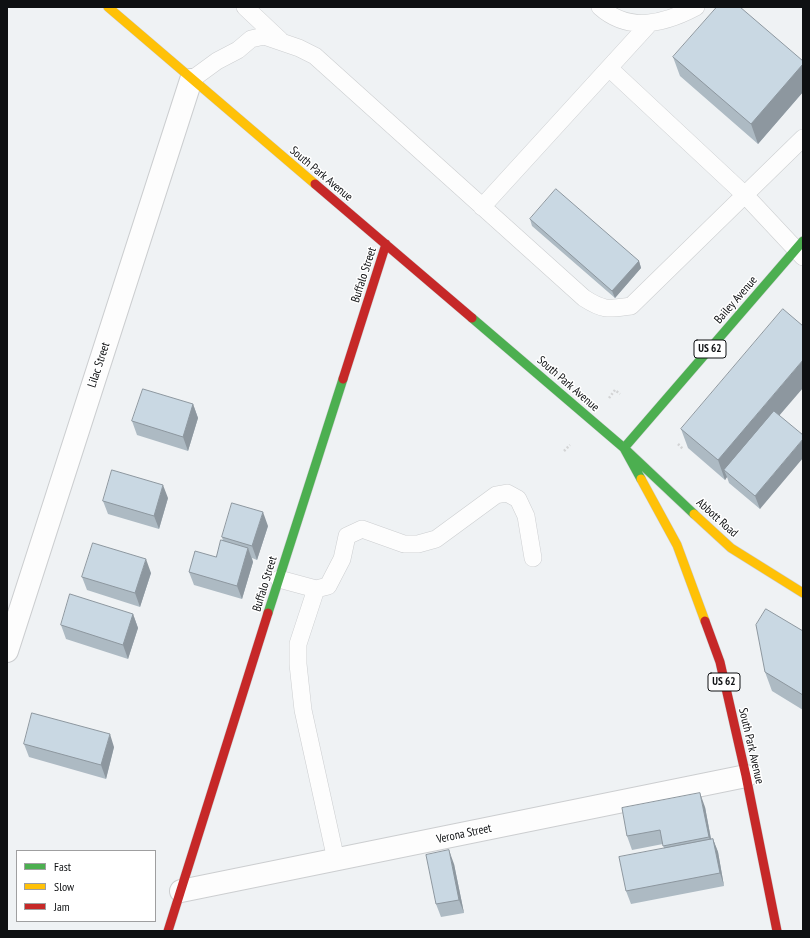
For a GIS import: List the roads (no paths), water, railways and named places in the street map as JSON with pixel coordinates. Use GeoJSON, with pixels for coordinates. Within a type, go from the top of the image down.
{"type":"FeatureCollection","features":[{"type":"Feature","properties":{"kind":"street","name":"South Park Avenue"},"geometry":{"type":"LineString","coordinates":[[108,7],[624,448],[677,545],[720,662],[746,776],[777,931]]}},
{"type":"Feature","properties":{"kind":"street","name":"Lilac Street"},"geometry":{"type":"LineString","coordinates":[[7,651],[192,80]]}},
{"type":"Feature","properties":{"kind":"street","name":"Buffalo Street"},"geometry":{"type":"LineString","coordinates":[[168,931],[386,244]]}},
{"type":"Feature","properties":{"kind":"street","name":"Bailey Avenue"},"geometry":{"type":"LineString","coordinates":[[624,448],[801,249]]}},
{"type":"Feature","properties":{"kind":"street","name":"Abbott Road"},"geometry":{"type":"LineString","coordinates":[[624,448],[731,548],[803,593]]}},
{"type":"Feature","properties":{"kind":"street","name":"Verona Street"},"geometry":{"type":"LineString","coordinates":[[181,891],[746,776]]}},
{"type":"Feature","properties":{"kind":"lane"},"geometry":{"type":"LineString","coordinates":[[245,7],[281,41]]}},
{"type":"Feature","properties":{"kind":"lane"},"geometry":{"type":"LineString","coordinates":[[600,7],[608,14],[629,23],[649,24],[673,18],[696,7]]}},
{"type":"Feature","properties":{"kind":"lane"},"geometry":{"type":"LineString","coordinates":[[482,207],[649,24]]}},
{"type":"Feature","properties":{"kind":"lane"},"geometry":{"type":"LineString","coordinates":[[192,80],[218,61],[238,50],[251,39],[264,36],[281,41],[315,56],[584,298],[605,309],[631,306],[803,138]]}},
{"type":"Feature","properties":{"kind":"lane"},"geometry":{"type":"LineString","coordinates":[[609,68],[801,249]]}},
{"type":"Feature","properties":{"kind":"lane"},"geometry":{"type":"LineString","coordinates":[[279,579],[316,589],[328,586],[342,559],[347,536],[362,529],[404,544],[418,544],[436,539],[496,495],[507,493],[518,499],[526,516],[533,558]]}},
{"type":"Feature","properties":{"kind":"lane"},"geometry":{"type":"LineString","coordinates":[[316,589],[298,644],[298,664],[303,710],[336,860]]}}]}
